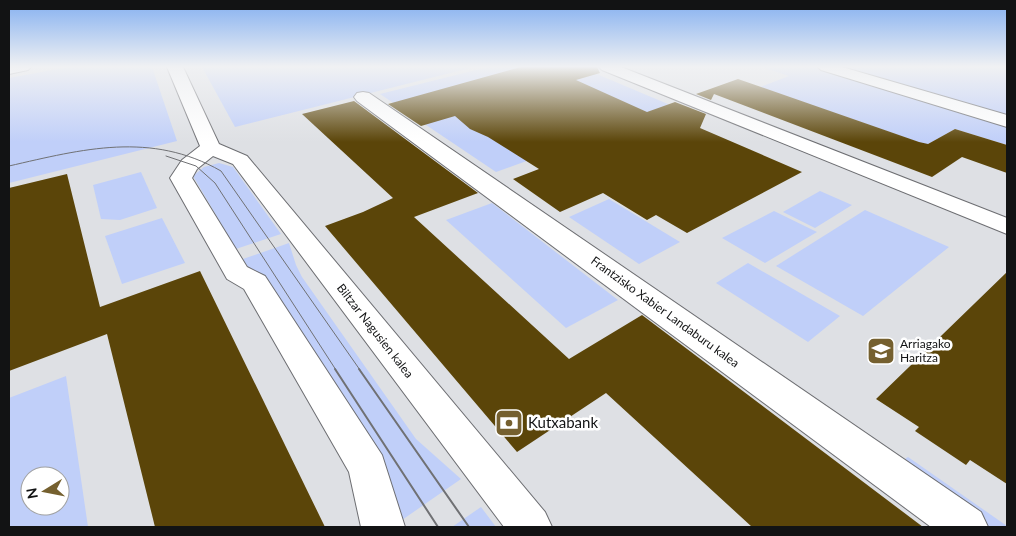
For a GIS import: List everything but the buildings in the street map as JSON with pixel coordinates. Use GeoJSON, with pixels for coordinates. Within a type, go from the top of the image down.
{"type":"FeatureCollection","features":[{"type":"Feature","properties":{"kind":"street"},"geometry":{"type":"LineString","coordinates":[[186,92],[211,148],[190,164],[184,170],[181,178],[237,274],[255,283],[368,468],[383,527]]}},
{"type":"Feature","properties":{"kind":"street"},"geometry":{"type":"LineString","coordinates":[[670,92],[1007,227]]}},
{"type":"Feature","properties":{"kind":"street"},"geometry":{"type":"LineString","coordinates":[[910,92],[1007,121]]}},
{"type":"Feature","properties":{"kind":"street","name":"Frantzisko Xabier Landaburu kalea"},"geometry":{"type":"LineString","coordinates":[[363,96],[966,527]]}},
{"type":"Feature","properties":{"kind":"street","name":"Biltzar Nagusien kalea"},"geometry":{"type":"LineString","coordinates":[[211,148],[240,160],[530,527]]}},
{"type":"Feature","properties":{"kind":"shaded area"},"geometry":{"type":"Polygon","coordinates":[[[9,92],[160,92],[177,141],[9,183],[9,92]]]}},
{"type":"Feature","properties":{"kind":"shaded area"},"geometry":{"type":"Polygon","coordinates":[[[216,92],[374,92],[235,127],[216,92]]]}},
{"type":"Feature","properties":{"kind":"shaded area"},"geometry":{"type":"Polygon","coordinates":[[[388,92],[639,92],[675,107],[496,172],[380,94],[388,92]]]}},
{"type":"Feature","properties":{"kind":"shaded area"},"geometry":{"type":"Polygon","coordinates":[[[774,92],[1007,92],[1007,145],[955,129],[927,145],[774,92]]]}},
{"type":"Feature","properties":{"kind":"shaded area"},"geometry":{"type":"Polygon","coordinates":[[[219,163],[233,167],[281,234],[236,249],[193,176],[204,167],[219,163]]]}},
{"type":"Feature","properties":{"kind":"shaded area"},"geometry":{"type":"Polygon","coordinates":[[[141,172],[157,208],[120,220],[101,219],[93,185],[141,172]]]}},
{"type":"Feature","properties":{"kind":"shaded area"},"geometry":{"type":"Polygon","coordinates":[[[820,191],[852,205],[815,228],[783,212],[820,191]]]}},
{"type":"Feature","properties":{"kind":"shaded area"},"geometry":{"type":"Polygon","coordinates":[[[609,199],[680,242],[639,264],[569,217],[609,199]]]}},
{"type":"Feature","properties":{"kind":"shaded area"},"geometry":{"type":"Polygon","coordinates":[[[492,203],[618,300],[566,328],[446,220],[492,203]]]}},
{"type":"Feature","properties":{"kind":"shaded area"},"geometry":{"type":"Polygon","coordinates":[[[865,210],[949,247],[863,316],[776,266],[865,210]]]}},
{"type":"Feature","properties":{"kind":"shaded area"},"geometry":{"type":"Polygon","coordinates":[[[774,211],[817,232],[765,263],[722,238],[774,211]]]}},
{"type":"Feature","properties":{"kind":"shaded area"},"geometry":{"type":"Polygon","coordinates":[[[162,218],[185,263],[122,284],[105,236],[162,218]]]}},
{"type":"Feature","properties":{"kind":"shaded area"},"geometry":{"type":"Polygon","coordinates":[[[289,243],[302,277],[416,439],[461,479],[402,520],[243,259],[289,243]]]}},
{"type":"Feature","properties":{"kind":"shaded area"},"geometry":{"type":"Polygon","coordinates":[[[748,263],[840,316],[808,342],[716,283],[748,263]]]}},
{"type":"Feature","properties":{"kind":"shaded area"},"geometry":{"type":"Polygon","coordinates":[[[66,376],[88,527],[9,527],[9,398],[66,376]]]}},
{"type":"Feature","properties":{"kind":"shaded area"},"geometry":{"type":"Polygon","coordinates":[[[908,457],[1007,527],[985,527],[896,465],[908,457]]]}},
{"type":"Feature","properties":{"kind":"shaded area"},"geometry":{"type":"Polygon","coordinates":[[[481,507],[496,527],[452,527],[481,507]]]}},
{"type":"Feature","properties":{"kind":"tram line"},"geometry":{"type":"LineString","coordinates":[[9,166],[90,150],[116,147],[143,147],[169,151],[195,159],[221,171],[360,370]]}},
{"type":"Feature","properties":{"kind":"tram line"},"geometry":{"type":"LineString","coordinates":[[166,156],[196,166],[215,183],[336,370]]}},
{"type":"Feature","properties":{"kind":"tram line"},"geometry":{"type":"LineString","coordinates":[[335,369],[438,527]]}},
{"type":"Feature","properties":{"kind":"tram line"},"geometry":{"type":"LineString","coordinates":[[359,369],[469,527]]}},
{"type":"Feature","properties":{"kind":"place","name":"Arriagako Haritza"},"geometry":{"type":"Point","coordinates":[881,351]}},
{"type":"Feature","properties":{"kind":"place","name":"Kutxabank"},"geometry":{"type":"Point","coordinates":[509,423]}}]}
